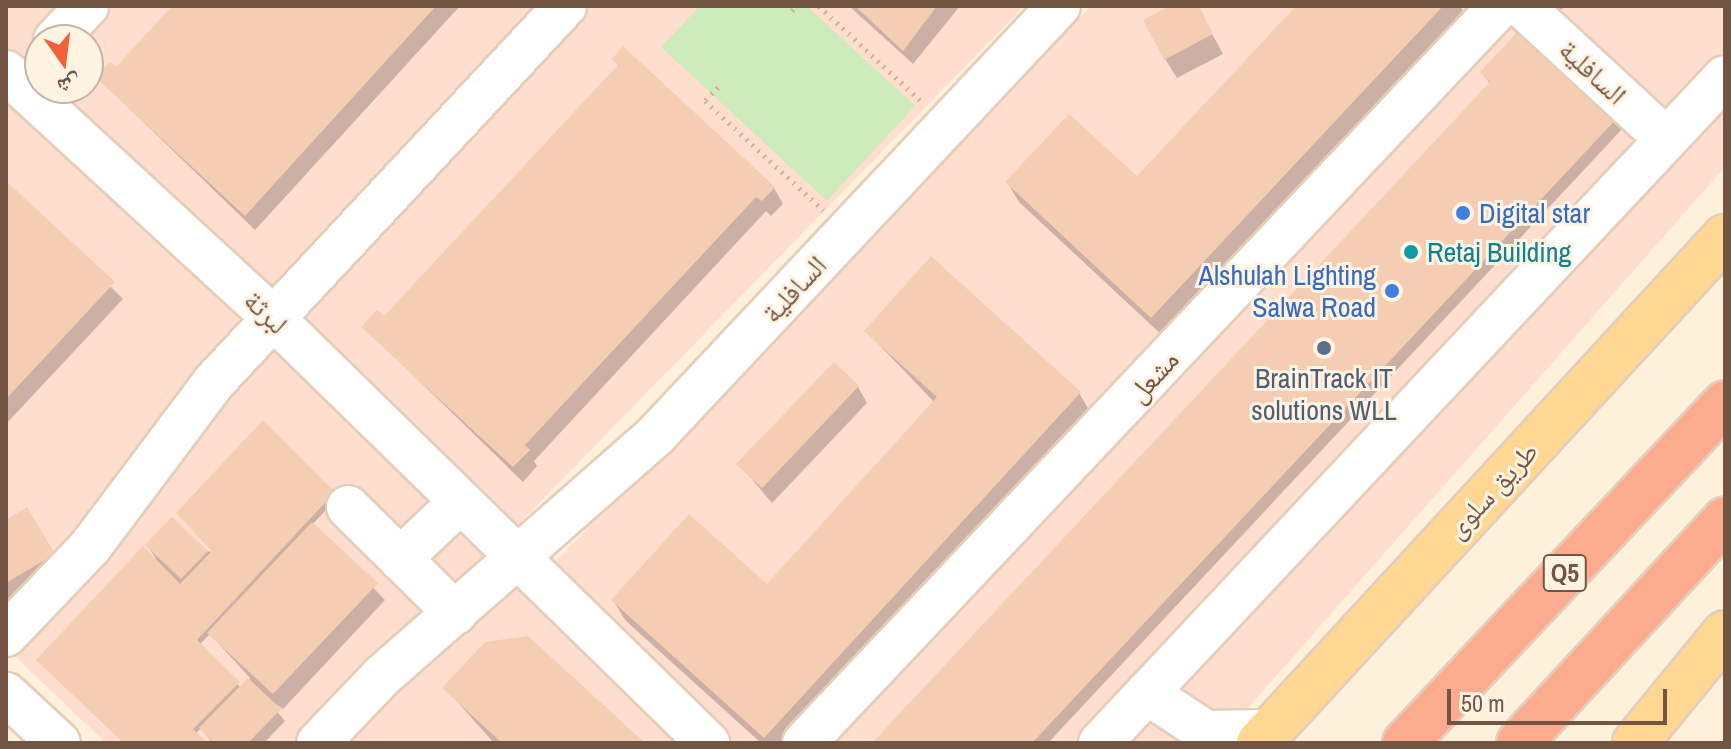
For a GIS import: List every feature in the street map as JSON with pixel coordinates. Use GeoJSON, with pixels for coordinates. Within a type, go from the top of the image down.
{"type":"FeatureCollection","features":[{"type":"Feature","properties":{"kind":"highway","name":"Q5"},"geometry":{"type":"LineString","coordinates":[[1405,743],[1725,403]]}},
{"type":"Feature","properties":{"kind":"highway"},"geometry":{"type":"LineString","coordinates":[[1519,743],[1725,520]]}},
{"type":"Feature","properties":{"kind":"main road"},"geometry":{"type":"LineString","coordinates":[[1712,252],[1713,213],[1725,201]]}},
{"type":"Feature","properties":{"kind":"main road","name":"طريق سلوى"},"geometry":{"type":"LineString","coordinates":[[1264,737],[1712,252]]}},
{"type":"Feature","properties":{"kind":"main road"},"geometry":{"type":"LineString","coordinates":[[1635,743],[1725,633]]}},
{"type":"Feature","properties":{"kind":"main road"},"geometry":{"type":"LineString","coordinates":[[1658,743],[1725,675]]}},
{"type":"Feature","properties":{"kind":"street"},"geometry":{"type":"LineString","coordinates":[[70,24],[87,6]]}},
{"type":"Feature","properties":{"kind":"street"},"geometry":{"type":"LineString","coordinates":[[6,635],[90,547],[170,433],[272,317],[565,6]]}},
{"type":"Feature","properties":{"kind":"street","name":"السافلية"},"geometry":{"type":"LineString","coordinates":[[517,560],[655,436],[1059,6]]}},
{"type":"Feature","properties":{"kind":"street","name":"مشعل"},"geometry":{"type":"LineString","coordinates":[[804,743],[1500,6]]}},
{"type":"Feature","properties":{"kind":"street","name":"السافلية"},"geometry":{"type":"LineString","coordinates":[[1522,6],[1665,138]]}},
{"type":"Feature","properties":{"kind":"street","name":"لبرثة"},"geometry":{"type":"LineString","coordinates":[[21,70],[517,560],[708,743]]}},
{"type":"Feature","properties":{"kind":"street"},"geometry":{"type":"LineString","coordinates":[[1100,743],[1725,77]]}},
{"type":"Feature","properties":{"kind":"street"},"geometry":{"type":"LineString","coordinates":[[400,559],[459,503]]}},
{"type":"Feature","properties":{"kind":"street"},"geometry":{"type":"LineString","coordinates":[[348,507],[455,613]]}},
{"type":"Feature","properties":{"kind":"street"},"geometry":{"type":"LineString","coordinates":[[318,743],[455,613],[517,560]]}},
{"type":"Feature","properties":{"kind":"street"},"geometry":{"type":"LineString","coordinates":[[1147,693],[1188,734],[1264,737]]}},
{"type":"Feature","properties":{"kind":"street"},"geometry":{"type":"LineString","coordinates":[[6,694],[59,743]]}},
{"type":"Feature","properties":{"kind":"path"},"geometry":{"type":"LineString","coordinates":[[792,11],[797,6]]}},
{"type":"Feature","properties":{"kind":"path"},"geometry":{"type":"LineString","coordinates":[[819,6],[947,125]]}},
{"type":"Feature","properties":{"kind":"path"},"geometry":{"type":"LineString","coordinates":[[718,87],[705,101],[847,233]]}},
{"type":"Feature","properties":{"kind":"shaded area"},"geometry":{"type":"Polygon","coordinates":[[[6,6],[1024,6],[305,743],[106,743],[6,648],[6,6]]]}},
{"type":"Feature","properties":{"kind":"shaded area"},"geometry":{"type":"Polygon","coordinates":[[[1091,6],[1725,6],[1725,167],[1217,743],[331,743],[499,568],[526,592],[1091,6]]]}},
{"type":"Feature","properties":{"kind":"green space"},"geometry":{"type":"Polygon","coordinates":[[[700,6],[807,6],[915,106],[827,201],[661,47],[700,6]]]}},
{"type":"Feature","properties":{"kind":"building"},"geometry":{"type":"Polygon","coordinates":[[[172,6],[436,6],[245,216],[104,85],[104,68],[110,62],[116,67],[172,6]]]}},
{"type":"Feature","properties":{"kind":"building"},"geometry":{"type":"Polygon","coordinates":[[[855,6],[937,6],[903,51],[855,6]]]}},
{"type":"Feature","properties":{"kind":"building"},"geometry":{"type":"Polygon","coordinates":[[[1170,6],[1199,6],[1213,34],[1164,60],[1143,20],[1170,6]]]}},
{"type":"Feature","properties":{"kind":"building"},"geometry":{"type":"Polygon","coordinates":[[[1296,6],[1443,6],[1151,318],[1005,182],[1069,114],[1137,176],[1296,6]]]}},
{"type":"Feature","properties":{"kind":"building","name":"Retaj Building"},"geometry":{"type":"Polygon","coordinates":[[[1523,26],[1620,115],[1032,743],[872,743],[1490,82],[1480,72],[1523,26]]]}},
{"type":"Feature","properties":{"kind":"building"},"geometry":{"type":"Polygon","coordinates":[[[623,46],[775,187],[762,201],[756,197],[525,445],[530,450],[513,467],[361,327],[377,310],[384,316],[618,65],[612,59],[623,46]]]}},
{"type":"Feature","properties":{"kind":"building"},"geometry":{"type":"Polygon","coordinates":[[[6,181],[115,282],[6,399],[6,181]]]}},
{"type":"Feature","properties":{"kind":"building"},"geometry":{"type":"Polygon","coordinates":[[[931,256],[1081,392],[764,738],[611,600],[689,514],[767,584],[937,397],[864,331],[931,256]]]}},
{"type":"Feature","properties":{"kind":"building"},"geometry":{"type":"Polygon","coordinates":[[[834,362],[859,386],[762,488],[736,464],[834,362]]]}},
{"type":"Feature","properties":{"kind":"building"},"geometry":{"type":"Polygon","coordinates":[[[263,420],[335,492],[197,640],[240,682],[193,729],[208,743],[124,743],[36,660],[143,546],[180,584],[212,551],[176,513],[263,420]]]}},
{"type":"Feature","properties":{"kind":"building"},"geometry":{"type":"Polygon","coordinates":[[[27,507],[55,554],[6,583],[6,520],[27,507]]]}},
{"type":"Feature","properties":{"kind":"building"},"geometry":{"type":"Polygon","coordinates":[[[172,517],[208,551],[181,579],[145,545],[172,517]]]}},
{"type":"Feature","properties":{"kind":"building"},"geometry":{"type":"Polygon","coordinates":[[[312,522],[378,583],[273,694],[207,633],[312,522]]]}},
{"type":"Feature","properties":{"kind":"building"},"geometry":{"type":"Polygon","coordinates":[[[528,636],[645,743],[502,743],[442,688],[485,642],[528,636]]]}},
{"type":"Feature","properties":{"kind":"building"},"geometry":{"type":"Polygon","coordinates":[[[248,678],[281,709],[248,743],[214,743],[199,728],[248,678]]]}},
{"type":"Feature","properties":{"kind":"place","name":"Digital star"},"geometry":{"type":"Point","coordinates":[1463,213]}},
{"type":"Feature","properties":{"kind":"place","name":"Retaj Building"},"geometry":{"type":"Point","coordinates":[1411,252]}},
{"type":"Feature","properties":{"kind":"place","name":"Alshulah Lighting Salwa Road"},"geometry":{"type":"Point","coordinates":[1392,291]}},
{"type":"Feature","properties":{"kind":"place","name":"BrainTrack IT solutions WLL"},"geometry":{"type":"Point","coordinates":[1324,348]}}]}
